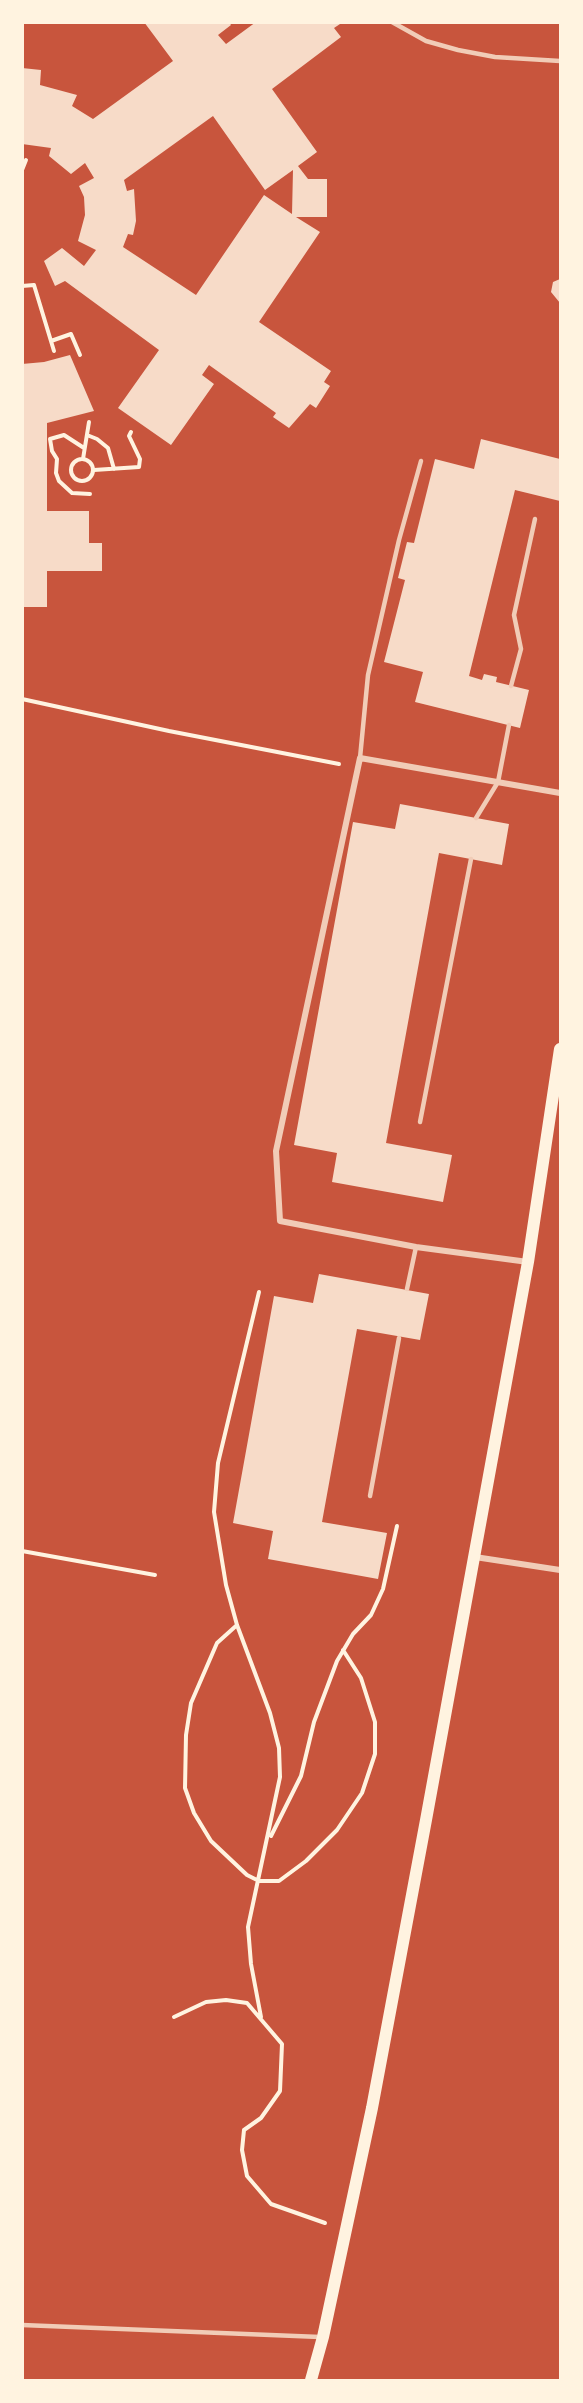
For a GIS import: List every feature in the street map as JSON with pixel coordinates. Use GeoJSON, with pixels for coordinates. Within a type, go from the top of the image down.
{"type":"FeatureCollection","features":[{"type":"Feature","properties":{"kind":"main road"},"geometry":{"type":"LineString","coordinates":[[311,2380],[323,2337],[372,2108],[528,1262],[561,1049]]}},
{"type":"Feature","properties":{"kind":"street"},"geometry":{"type":"LineString","coordinates":[[528,1262],[416,1247],[280,1221],[276,1150],[360,758],[561,793]]}},
{"type":"Feature","properties":{"kind":"street"},"geometry":{"type":"LineString","coordinates":[[475,1557],[561,1570]]}},
{"type":"Feature","properties":{"kind":"lane"},"geometry":{"type":"LineString","coordinates":[[392,22],[426,41],[458,50],[495,57],[561,61]]}},
{"type":"Feature","properties":{"kind":"lane"},"geometry":{"type":"LineString","coordinates":[[360,758],[368,675],[399,540],[421,461]]}},
{"type":"Feature","properties":{"kind":"lane"},"geometry":{"type":"LineString","coordinates":[[511,686],[521,649],[514,615],[536,519]]}},
{"type":"Feature","properties":{"kind":"lane"},"geometry":{"type":"LineString","coordinates":[[476,818],[498,782],[509,725]]}},
{"type":"Feature","properties":{"kind":"lane"},"geometry":{"type":"LineString","coordinates":[[420,1122],[471,859]]}},
{"type":"Feature","properties":{"kind":"lane"},"geometry":{"type":"LineString","coordinates":[[407,1288],[416,1247]]}},
{"type":"Feature","properties":{"kind":"lane"},"geometry":{"type":"LineString","coordinates":[[370,1496],[399,1338]]}},
{"type":"Feature","properties":{"kind":"lane"},"geometry":{"type":"LineString","coordinates":[[22,2325],[323,2337]]}},
{"type":"Feature","properties":{"kind":"path"},"geometry":{"type":"LineString","coordinates":[[22,170],[26,160]]}},
{"type":"Feature","properties":{"kind":"path"},"geometry":{"type":"LineString","coordinates":[[22,286],[34,285],[54,351]]}},
{"type":"Feature","properties":{"kind":"path"},"geometry":{"type":"LineString","coordinates":[[51,341],[71,334],[80,355]]}},
{"type":"Feature","properties":{"kind":"path"},"geometry":{"type":"LineString","coordinates":[[83,459],[89,422]]}},
{"type":"Feature","properties":{"kind":"path"},"geometry":{"type":"LineString","coordinates":[[94,470],[139,467],[140,459],[129,436],[131,432]]}},
{"type":"Feature","properties":{"kind":"path"},"geometry":{"type":"LineString","coordinates":[[84,448],[64,435],[50,439],[52,452],[57,459],[56,473],[60,481],[72,493],[90,494]]}},
{"type":"Feature","properties":{"kind":"path"},"geometry":{"type":"LineString","coordinates":[[87,435],[97,438],[108,448],[114,469]]}},
{"type":"Feature","properties":{"kind":"path"},"geometry":{"type":"LineString","coordinates":[[83,459],[92,463],[94,470],[92,477],[86,481],[79,481],[73,477],[71,470],[73,463],[83,459]]}},
{"type":"Feature","properties":{"kind":"path"},"geometry":{"type":"LineString","coordinates":[[22,699],[358,768]]}},
{"type":"Feature","properties":{"kind":"path"},"geometry":{"type":"LineString","coordinates":[[259,1292],[218,1463],[215,1502],[226,1585],[237,1625],[270,1713],[279,1748],[280,1778],[248,1927],[251,1964],[261,2017]]}},
{"type":"Feature","properties":{"kind":"path"},"geometry":{"type":"LineString","coordinates":[[268,1841],[301,1776],[314,1722],[343,1650],[371,1615],[383,1589],[397,1526]]}},
{"type":"Feature","properties":{"kind":"path"},"geometry":{"type":"LineString","coordinates":[[22,1551],[155,1575]]}},
{"type":"Feature","properties":{"kind":"path"},"geometry":{"type":"LineString","coordinates":[[237,1625],[217,1643],[191,1703],[186,1735],[185,1788],[194,1813],[212,1841],[247,1875],[258,1881],[279,1881],[306,1861],[337,1830],[362,1793],[375,1754],[375,1722],[361,1678],[343,1650]]}},
{"type":"Feature","properties":{"kind":"path"},"geometry":{"type":"LineString","coordinates":[[174,2017],[206,2002],[226,2000],[247,2003],[261,2017],[282,2044],[283,2066],[280,2091],[261,2118],[244,2130],[242,2150],[247,2176],[271,2204],[346,2230]]}},
{"type":"Feature","properties":{"kind":"building"},"geometry":{"type":"Polygon","coordinates":[[[144,22],[229,22],[231,25],[218,35],[226,44],[256,22],[343,22],[334,28],[341,37],[272,89],[317,152],[298,166],[308,179],[327,179],[327,217],[296,217],[320,232],[259,322],[331,371],[324,382],[330,386],[316,408],[310,404],[289,428],[273,417],[276,413],[209,365],[202,375],[214,384],[171,445],[118,408],[159,350],[65,281],[55,286],[44,261],[62,248],[84,266],[96,250],[78,241],[85,215],[84,197],[79,186],[94,178],[85,163],[71,174],[49,156],[51,148],[22,144],[22,68],[41,70],[40,85],[77,95],[72,106],[93,119],[173,61],[144,22]],[[213,116],[124,180],[127,191],[134,189],[136,221],[133,235],[128,234],[123,247],[196,295],[264,195],[292,214],[293,170],[265,190],[213,116]]]}},
{"type":"Feature","properties":{"kind":"building"},"geometry":{"type":"Polygon","coordinates":[[[560,279],[560,303],[551,292],[553,282],[560,279]]]}},
{"type":"Feature","properties":{"kind":"building"},"geometry":{"type":"Polygon","coordinates":[[[70,355],[94,411],[47,423],[47,511],[89,511],[89,543],[102,543],[102,571],[47,571],[47,607],[22,607],[22,364],[44,362],[70,355]]]}},
{"type":"Feature","properties":{"kind":"building"},"geometry":{"type":"Polygon","coordinates":[[[481,439],[560,459],[560,501],[515,490],[469,676],[482,680],[484,674],[497,677],[496,682],[529,690],[520,728],[415,702],[423,672],[384,662],[405,580],[398,578],[407,542],[414,543],[435,459],[474,469],[481,439]]]}},
{"type":"Feature","properties":{"kind":"building"},"geometry":{"type":"Polygon","coordinates":[[[400,804],[509,824],[502,865],[439,853],[386,1143],[452,1155],[443,1202],[332,1182],[337,1153],[294,1145],[353,822],[395,829],[400,804]]]}},
{"type":"Feature","properties":{"kind":"building"},"geometry":{"type":"Polygon","coordinates":[[[319,1274],[429,1294],[420,1340],[357,1329],[322,1522],[387,1533],[378,1579],[268,1559],[273,1531],[233,1523],[274,1296],[313,1303],[319,1274]]]}}]}
